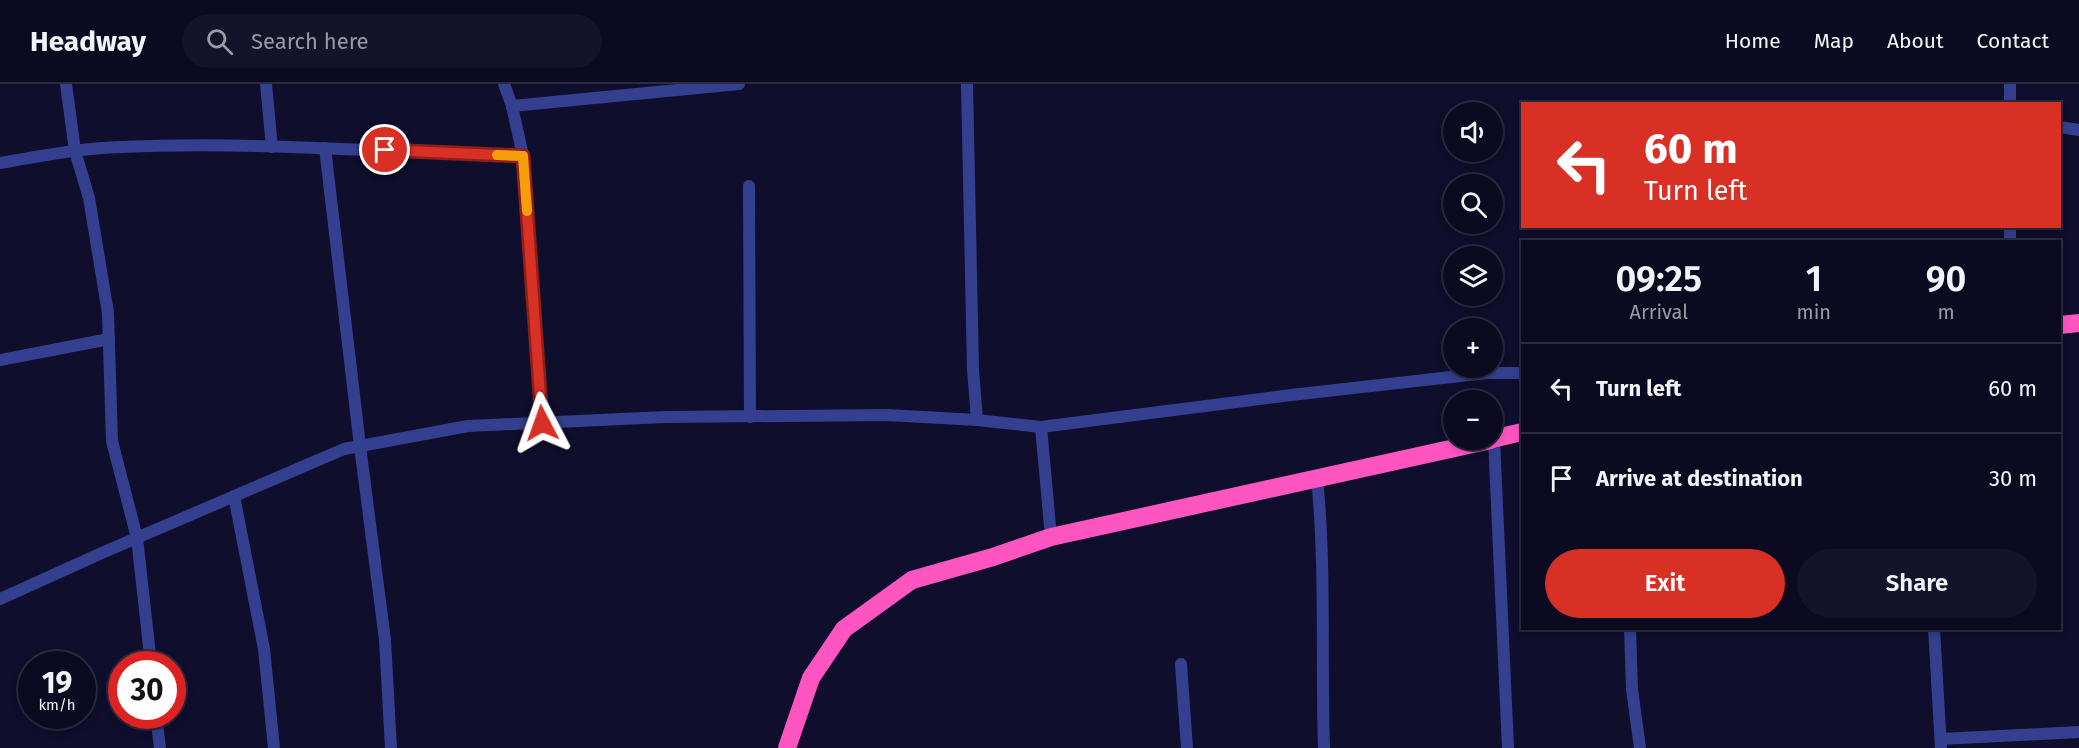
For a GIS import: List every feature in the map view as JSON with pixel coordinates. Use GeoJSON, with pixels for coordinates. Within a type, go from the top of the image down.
{"type":"FeatureCollection","features":[{"type":"Feature","properties":{"kind":"highway"},"geometry":{"type":"LineString","coordinates":[[2061,325],[2079,323]]}},
{"type":"Feature","properties":{"kind":"highway"},"geometry":{"type":"LineString","coordinates":[[1503,436],[1521,432]]}},
{"type":"Feature","properties":{"kind":"highway"},"geometry":{"type":"LineString","coordinates":[[787,748],[811,678],[844,629],[912,580],[993,557],[1051,537],[1443,450]]}},
{"type":"Feature","properties":{"kind":"street"},"geometry":{"type":"LineString","coordinates":[[66,84],[75,151],[89,198],[108,313],[112,441],[137,538],[150,651]]}},
{"type":"Feature","properties":{"kind":"street"},"geometry":{"type":"LineString","coordinates":[[266,84],[272,147]]}},
{"type":"Feature","properties":{"kind":"street"},"geometry":{"type":"LineString","coordinates":[[504,84],[512,106],[523,156],[542,423]]}},
{"type":"Feature","properties":{"kind":"street"},"geometry":{"type":"LineString","coordinates":[[512,106],[739,84]]}},
{"type":"Feature","properties":{"kind":"street"},"geometry":{"type":"LineString","coordinates":[[967,84],[972,369],[977,420]]}},
{"type":"Feature","properties":{"kind":"street"},"geometry":{"type":"LineString","coordinates":[[2010,84],[2010,102]]}},
{"type":"Feature","properties":{"kind":"street"},"geometry":{"type":"LineString","coordinates":[[2061,126],[2079,130]]}},
{"type":"Feature","properties":{"kind":"street"},"geometry":{"type":"LineString","coordinates":[[0,163],[75,151],[121,147],[325,148],[523,156]]}},
{"type":"Feature","properties":{"kind":"street"},"geometry":{"type":"LineString","coordinates":[[325,148],[385,640],[391,748]]}},
{"type":"Feature","properties":{"kind":"street"},"geometry":{"type":"LineString","coordinates":[[749,186],[750,417]]}},
{"type":"Feature","properties":{"kind":"street"},"geometry":{"type":"LineString","coordinates":[[0,360],[109,339]]}},
{"type":"Feature","properties":{"kind":"street"},"geometry":{"type":"LineString","coordinates":[[0,599],[344,448],[468,426],[665,417],[887,415],[977,420],[1041,427],[1291,394],[1487,373],[1521,373]]}},
{"type":"Feature","properties":{"kind":"street"},"geometry":{"type":"LineString","coordinates":[[1041,427],[1051,537]]}},
{"type":"Feature","properties":{"kind":"street"},"geometry":{"type":"LineString","coordinates":[[1493,450],[1508,748]]}},
{"type":"Feature","properties":{"kind":"street"},"geometry":{"type":"LineString","coordinates":[[1317,478],[1321,517],[1324,603],[1322,682],[1324,748]]}},
{"type":"Feature","properties":{"kind":"street"},"geometry":{"type":"LineString","coordinates":[[234,496],[264,649],[274,748]]}},
{"type":"Feature","properties":{"kind":"street"},"geometry":{"type":"LineString","coordinates":[[1630,630],[1632,689],[1640,748]]}},
{"type":"Feature","properties":{"kind":"street"},"geometry":{"type":"LineString","coordinates":[[1934,630],[1941,743],[2079,732]]}},
{"type":"Feature","properties":{"kind":"street"},"geometry":{"type":"LineString","coordinates":[[1181,664],[1187,748]]}},
{"type":"Feature","properties":{"kind":"street"},"geometry":{"type":"LineString","coordinates":[[158,729],[160,748]]}},
{"type":"Feature","properties":{"kind":"slow traffic"},"geometry":{"type":"LineString","coordinates":[[497,155],[523,156],[527,211]]}},
{"type":"Feature","properties":{"kind":"route"},"geometry":{"type":"LineString","coordinates":[[385,150],[523,156],[542,423]]}}]}
